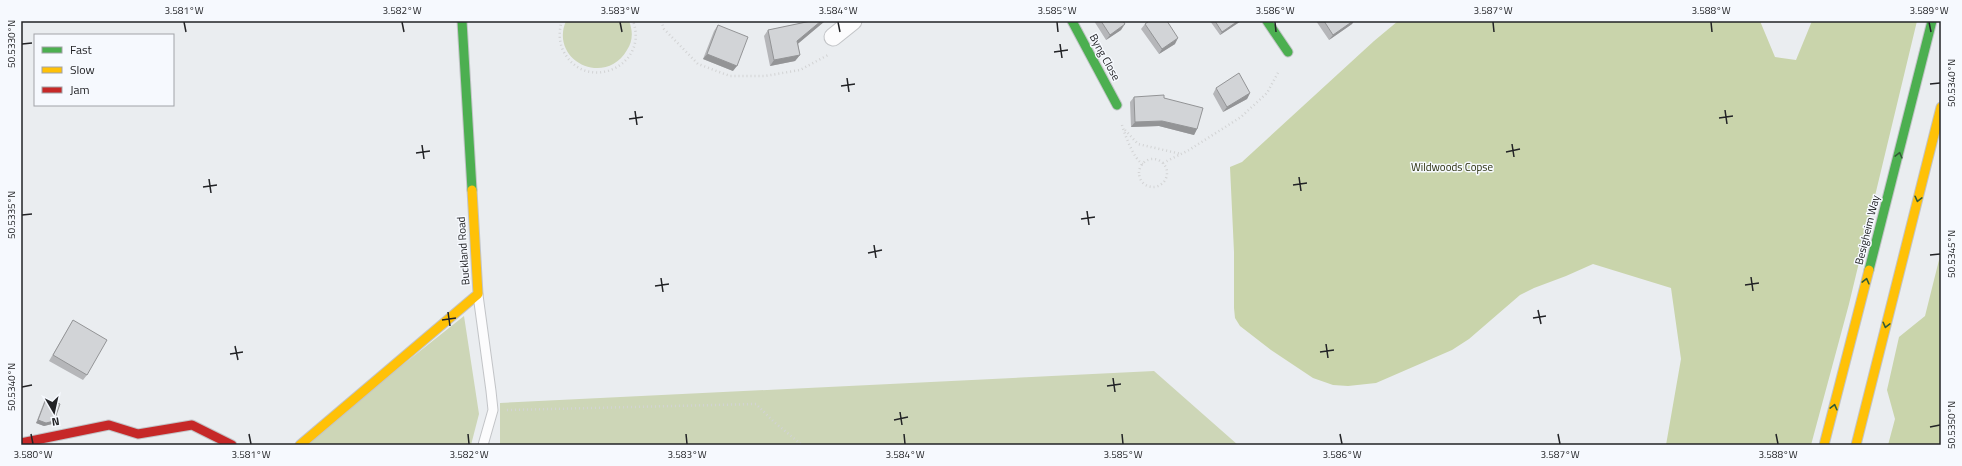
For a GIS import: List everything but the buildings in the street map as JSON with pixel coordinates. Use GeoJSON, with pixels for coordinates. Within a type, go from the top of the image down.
{"type":"FeatureCollection","features":[{"type":"Feature","properties":{"kind":"main road","name":"Buckland Road"},"geometry":{"type":"LineString","coordinates":[[300,445],[478,294],[462,21]]}},
{"type":"Feature","properties":{"kind":"main road","name":"Byng Close"},"geometry":{"type":"LineString","coordinates":[[1072,21],[1117,105]]}},
{"type":"Feature","properties":{"kind":"main road"},"geometry":{"type":"LineString","coordinates":[[1267,21],[1288,52]]}},
{"type":"Feature","properties":{"kind":"main road","name":"Besigheim Way"},"geometry":{"type":"LineString","coordinates":[[1824,445],[1932,21]]}},
{"type":"Feature","properties":{"kind":"main road"},"geometry":{"type":"LineString","coordinates":[[1856,445],[1941,107]]}},
{"type":"Feature","properties":{"kind":"main road"},"geometry":{"type":"LineString","coordinates":[[21,443],[109,426],[138,434],[192,425],[232,445]]}},
{"type":"Feature","properties":{"kind":"street"},"geometry":{"type":"LineString","coordinates":[[832,46],[853,21]]}},
{"type":"Feature","properties":{"kind":"lane"},"geometry":{"type":"LineString","coordinates":[[478,294],[492,391],[492,410],[483,445]]}},
{"type":"Feature","properties":{"kind":"path"},"geometry":{"type":"LineString","coordinates":[[562,21],[559,35],[565,54],[579,68],[598,73],[608,72],[618,67],[627,59],[633,50],[636,38],[633,21]]}},
{"type":"Feature","properties":{"kind":"path"},"geometry":{"type":"LineString","coordinates":[[661,21],[664,29],[698,64],[730,76],[765,76],[800,70],[832,46]]}},
{"type":"Feature","properties":{"kind":"path"},"geometry":{"type":"LineString","coordinates":[[1163,163],[1181,154],[1242,117],[1267,93],[1288,52]]}},
{"type":"Feature","properties":{"kind":"path"},"geometry":{"type":"LineString","coordinates":[[1117,105],[1123,128],[1130,146],[1139,162],[1143,164]]}},
{"type":"Feature","properties":{"kind":"path"},"geometry":{"type":"LineString","coordinates":[[1123,128],[1138,144],[1181,154]]}},
{"type":"Feature","properties":{"kind":"path"},"geometry":{"type":"LineString","coordinates":[[1154,159],[1163,163],[1167,169],[1166,177],[1161,184],[1152,187],[1144,183],[1141,179],[1140,170],[1143,164],[1154,159]]}},
{"type":"Feature","properties":{"kind":"path"},"geometry":{"type":"LineString","coordinates":[[492,410],[756,404],[774,422],[802,445]]}},
{"type":"Feature","properties":{"kind":"green space"},"geometry":{"type":"Polygon","coordinates":[[[566,21],[629,21],[632,32],[631,40],[627,50],[617,61],[606,67],[594,68],[582,64],[572,57],[565,47],[563,35],[566,21]]]}},
{"type":"Feature","properties":{"kind":"green space","name":"Wildwoods Copse"},"geometry":{"type":"Polygon","coordinates":[[[1398,21],[1760,21],[1775,57],[1796,60],[1812,21],[1917,21],[1849,304],[1811,445],[1666,445],[1681,359],[1671,288],[1593,264],[1520,295],[1469,339],[1452,350],[1376,383],[1348,386],[1333,385],[1313,378],[1271,350],[1240,326],[1235,318],[1234,308],[1234,252],[1230,167],[1242,162],[1374,41],[1398,21]]]}},
{"type":"Feature","properties":{"kind":"green space"},"geometry":{"type":"Polygon","coordinates":[[[1941,252],[1941,445],[1888,445],[1895,419],[1887,390],[1899,337],[1925,316],[1941,252]]]}},
{"type":"Feature","properties":{"kind":"green space"},"geometry":{"type":"Polygon","coordinates":[[[464,316],[479,414],[471,445],[302,445],[464,316]]]}},
{"type":"Feature","properties":{"kind":"green space"},"geometry":{"type":"Polygon","coordinates":[[[1154,371],[1238,445],[500,445],[500,403],[1154,371]]]}},
{"type":"Feature","properties":{"kind":"traffic: fast"},"geometry":{"type":"LineString","coordinates":[[462,21],[472,190]]}},
{"type":"Feature","properties":{"kind":"traffic: fast"},"geometry":{"type":"LineString","coordinates":[[1072,21],[1117,105]]}},
{"type":"Feature","properties":{"kind":"traffic: fast"},"geometry":{"type":"LineString","coordinates":[[1267,21],[1288,52]]}},
{"type":"Feature","properties":{"kind":"traffic: fast"},"geometry":{"type":"LineString","coordinates":[[1869,270],[1932,21]]}},
{"type":"Feature","properties":{"kind":"traffic: slow"},"geometry":{"type":"LineString","coordinates":[[1856,445],[1941,107]]}},
{"type":"Feature","properties":{"kind":"traffic: slow"},"geometry":{"type":"LineString","coordinates":[[300,445],[478,294],[472,190]]}},
{"type":"Feature","properties":{"kind":"traffic: slow"},"geometry":{"type":"LineString","coordinates":[[1824,445],[1869,270]]}},
{"type":"Feature","properties":{"kind":"traffic: jam"},"geometry":{"type":"LineString","coordinates":[[21,443],[109,425],[138,434],[192,425],[232,445]]}}]}
